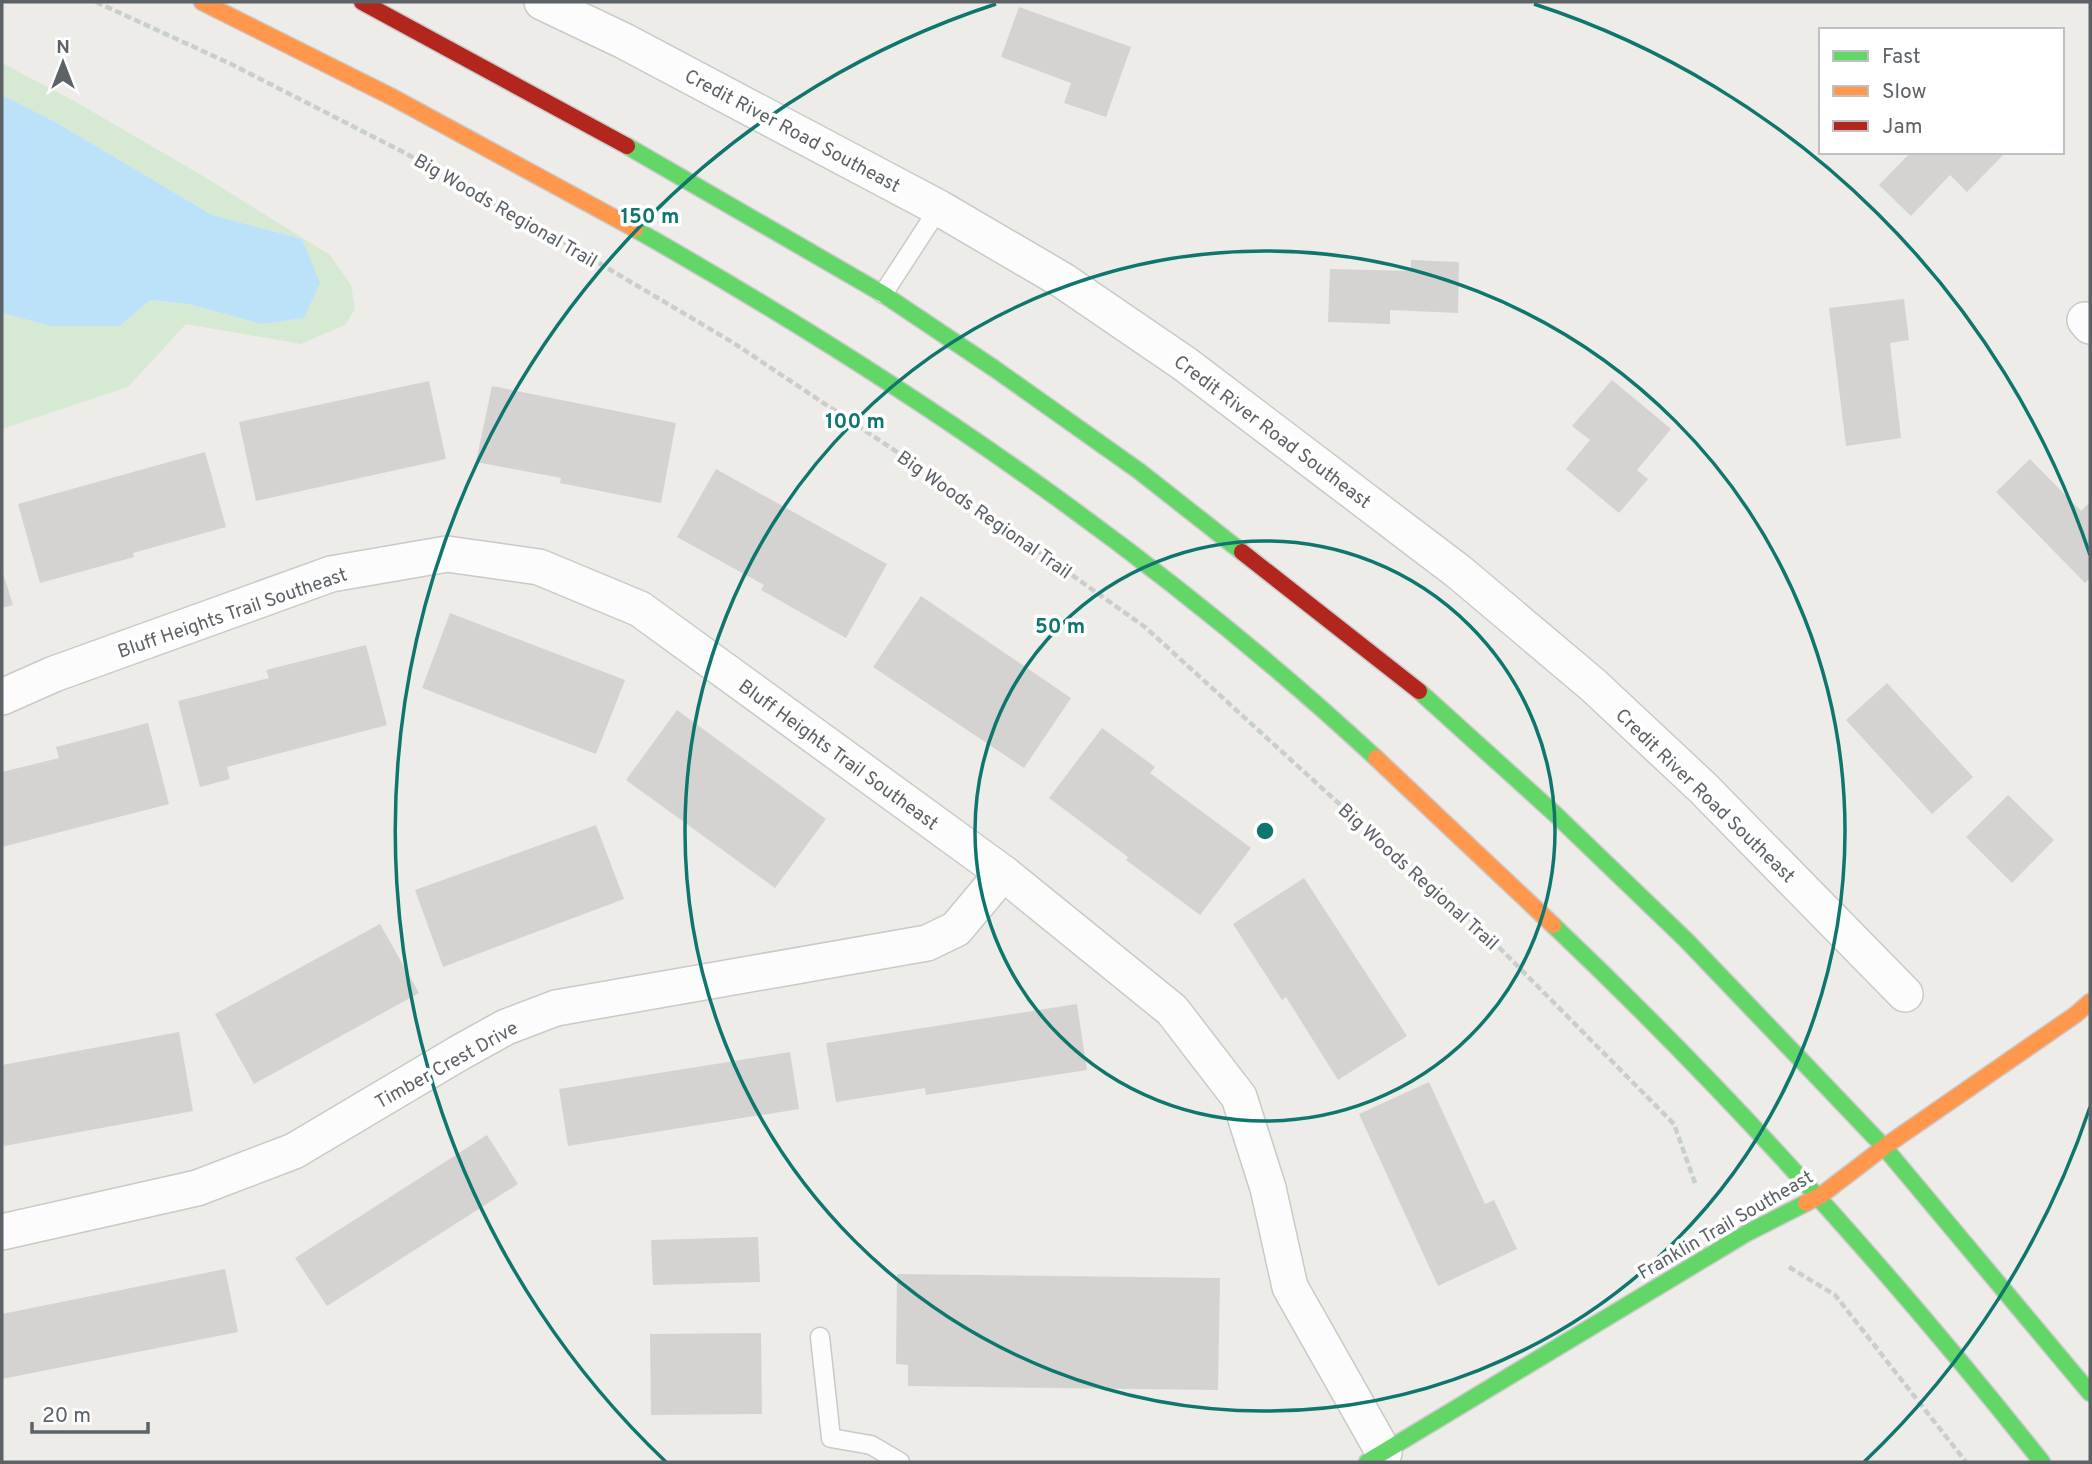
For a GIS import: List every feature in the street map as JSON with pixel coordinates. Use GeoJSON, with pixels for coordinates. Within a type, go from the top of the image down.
{"type":"FeatureCollection","features":[{"type":"Feature","properties":{"kind":"main road"},"geometry":{"type":"LineString","coordinates":[[202,2],[415,108],[698,265],[839,351],[954,426],[1099,531],[1245,642],[1373,755],[1638,1006],[1820,1196],[2042,1462]]}},
{"type":"Feature","properties":{"kind":"main road"},"geometry":{"type":"LineString","coordinates":[[362,2],[573,115],[883,294],[1139,471],[1425,696],[1555,814],[1686,940],[1884,1147],[2090,1393]]}},
{"type":"Feature","properties":{"kind":"main road","name":"Franklin Trail Southeast"},"geometry":{"type":"LineString","coordinates":[[1375,1457],[1747,1233],[1820,1196],[1884,1147],[2090,1002]]}},
{"type":"Feature","properties":{"kind":"street","name":"Credit River Road Southeast"},"geometry":{"type":"LineString","coordinates":[[542,2],[624,41],[939,208],[1062,281],[1185,364],[1459,572],[1593,685],[1683,770],[1905,994]]}},
{"type":"Feature","properties":{"kind":"street","name":"Bluff Heights Trail Southeast"},"geometry":{"type":"LineString","coordinates":[[2,697],[67,670],[331,574],[447,554],[540,567],[640,609],[1003,873],[1172,1010],[1239,1097],[1268,1188],[1290,1287],[1375,1457]]}},
{"type":"Feature","properties":{"kind":"street","name":"Timber Crest Drive"},"geometry":{"type":"LineString","coordinates":[[2,1232],[197,1188],[293,1152],[458,1053],[506,1027],[556,1008],[927,943],[956,929],[1003,873]]}},
{"type":"Feature","properties":{"kind":"lane"},"geometry":{"type":"LineString","coordinates":[[883,294],[939,208]]}},
{"type":"Feature","properties":{"kind":"lane"},"geometry":{"type":"LineString","coordinates":[[820,1337],[831,1438],[871,1446],[900,1462]]}},
{"type":"Feature","properties":{"kind":"path","name":"Big Woods Regional Trail"},"geometry":{"type":"LineString","coordinates":[[96,2],[230,65],[405,153],[550,234],[732,342],[928,472],[1145,627],[1346,810],[1464,911],[1674,1124],[1695,1183]]}},
{"type":"Feature","properties":{"kind":"path"},"geometry":{"type":"LineString","coordinates":[[1789,1268],[1835,1294],[1966,1462]]}},
{"type":"Feature","properties":{"kind":"green space"},"geometry":{"type":"Polygon","coordinates":[[[2,63],[76,102],[203,176],[330,255],[351,285],[355,309],[345,325],[301,344],[186,324],[128,387],[2,429],[2,313],[51,326],[120,326],[150,300],[189,304],[261,324],[304,318],[302,239],[212,215],[57,123],[2,95],[2,63]]]}},
{"type":"Feature","properties":{"kind":"water"},"geometry":{"type":"Polygon","coordinates":[[[2,95],[57,123],[212,215],[302,239],[320,283],[304,318],[261,324],[189,304],[150,300],[120,326],[51,326],[2,313],[2,95]]]}},
{"type":"Feature","properties":{"kind":"building"},"geometry":{"type":"Polygon","coordinates":[[[1019,7],[1131,47],[1106,117],[1064,103],[1071,83],[1001,57],[1019,7]]]}},
{"type":"Feature","properties":{"kind":"building"},"geometry":{"type":"Polygon","coordinates":[[[1909,154],[2004,154],[1967,192],[1950,175],[1911,216],[1879,185],[1909,154]]]}},
{"type":"Feature","properties":{"kind":"building"},"geometry":{"type":"Polygon","coordinates":[[[1411,260],[1459,262],[1458,313],[1390,310],[1390,324],[1328,322],[1330,269],[1411,271],[1411,260]]]}},
{"type":"Feature","properties":{"kind":"building"},"geometry":{"type":"Polygon","coordinates":[[[1904,299],[1909,340],[1890,343],[1901,438],[1846,446],[1829,308],[1904,299]]]}},
{"type":"Feature","properties":{"kind":"building"},"geometry":{"type":"Polygon","coordinates":[[[1612,380],[1671,429],[1637,470],[1648,479],[1619,513],[1566,469],[1590,440],[1572,426],[1612,380]]]}},
{"type":"Feature","properties":{"kind":"building"},"geometry":{"type":"Polygon","coordinates":[[[429,381],[446,459],[256,501],[239,422],[429,381]]]}},
{"type":"Feature","properties":{"kind":"building"},"geometry":{"type":"Polygon","coordinates":[[[492,386],[676,423],[661,503],[560,483],[561,478],[476,462],[492,386]]]}},
{"type":"Feature","properties":{"kind":"building"},"geometry":{"type":"Polygon","coordinates":[[[205,452],[226,527],[133,553],[134,557],[40,583],[18,504],[205,452]]]}},
{"type":"Feature","properties":{"kind":"building"},"geometry":{"type":"Polygon","coordinates":[[[2030,459],[2081,511],[2090,502],[2090,578],[2085,583],[1996,492],[2030,459]]]}},
{"type":"Feature","properties":{"kind":"building"},"geometry":{"type":"Polygon","coordinates":[[[716,469],[887,564],[846,638],[761,590],[764,585],[677,537],[716,469]]]}},
{"type":"Feature","properties":{"kind":"building"},"geometry":{"type":"Polygon","coordinates":[[[2,570],[13,605],[2,608],[2,570]]]}},
{"type":"Feature","properties":{"kind":"building"},"geometry":{"type":"Polygon","coordinates":[[[921,596],[1071,698],[1024,768],[873,667],[921,596]]]}},
{"type":"Feature","properties":{"kind":"building"},"geometry":{"type":"Polygon","coordinates":[[[450,613],[625,680],[596,754],[422,688],[450,613]]]}},
{"type":"Feature","properties":{"kind":"building"},"geometry":{"type":"Polygon","coordinates":[[[366,645],[387,725],[227,767],[230,779],[200,787],[178,701],[269,678],[266,670],[366,645]]]}},
{"type":"Feature","properties":{"kind":"building"},"geometry":{"type":"Polygon","coordinates":[[[1887,683],[1973,777],[1932,814],[1846,720],[1887,683]]]}},
{"type":"Feature","properties":{"kind":"building"},"geometry":{"type":"Polygon","coordinates":[[[677,710],[826,819],[775,888],[626,780],[677,710]]]}},
{"type":"Feature","properties":{"kind":"building"},"geometry":{"type":"Polygon","coordinates":[[[148,723],[169,804],[2,847],[2,772],[59,758],[56,747],[148,723]]]}},
{"type":"Feature","properties":{"kind":"building"},"geometry":{"type":"Polygon","coordinates":[[[1102,728],[1155,767],[1150,773],[1251,848],[1200,915],[1049,798],[1102,728]]]}},
{"type":"Feature","properties":{"kind":"building"},"geometry":{"type":"Polygon","coordinates":[[[2008,795],[2054,840],[2012,883],[1966,837],[2008,795]]]}},
{"type":"Feature","properties":{"kind":"building"},"geometry":{"type":"Polygon","coordinates":[[[596,825],[624,899],[443,967],[415,890],[596,825]]]}},
{"type":"Feature","properties":{"kind":"building"},"geometry":{"type":"Polygon","coordinates":[[[1304,878],[1407,1036],[1338,1080],[1286,997],[1282,1000],[1233,924],[1304,878]]]}},
{"type":"Feature","properties":{"kind":"building"},"geometry":{"type":"Polygon","coordinates":[[[380,924],[419,993],[254,1084],[215,1014],[380,924]]]}},
{"type":"Feature","properties":{"kind":"building"},"geometry":{"type":"Polygon","coordinates":[[[1077,1004],[1087,1070],[926,1095],[925,1088],[836,1102],[826,1043],[1077,1004]]]}},
{"type":"Feature","properties":{"kind":"building"},"geometry":{"type":"Polygon","coordinates":[[[179,1032],[193,1111],[4,1146],[2,1065],[179,1032]]]}},
{"type":"Feature","properties":{"kind":"building"},"geometry":{"type":"Polygon","coordinates":[[[790,1052],[799,1109],[568,1146],[559,1089],[790,1052]]]}},
{"type":"Feature","properties":{"kind":"building"},"geometry":{"type":"Polygon","coordinates":[[[1429,1082],[1485,1204],[1494,1200],[1517,1249],[1438,1286],[1359,1114],[1429,1082]]]}},
{"type":"Feature","properties":{"kind":"building"},"geometry":{"type":"Polygon","coordinates":[[[487,1135],[518,1184],[327,1306],[295,1258],[487,1135]]]}},
{"type":"Feature","properties":{"kind":"building"},"geometry":{"type":"Polygon","coordinates":[[[758,1237],[760,1282],[653,1285],[651,1240],[758,1237]]]}},
{"type":"Feature","properties":{"kind":"building"},"geometry":{"type":"Polygon","coordinates":[[[225,1269],[238,1332],[2,1379],[2,1314],[225,1269]]]}},
{"type":"Feature","properties":{"kind":"building"},"geometry":{"type":"Polygon","coordinates":[[[897,1274],[1220,1278],[1218,1390],[908,1386],[908,1365],[896,1364],[897,1274]]]}},
{"type":"Feature","properties":{"kind":"building"},"geometry":{"type":"Polygon","coordinates":[[[761,1333],[762,1414],[651,1415],[650,1334],[761,1333]]]}},
{"type":"Feature","properties":{"kind":"traffic: fast"},"geometry":{"type":"LineString","coordinates":[[627,146],[883,294],[1139,471],[1242,552]]}},
{"type":"Feature","properties":{"kind":"traffic: fast"},"geometry":{"type":"LineString","coordinates":[[635,229],[831,346],[1021,472],[1203,609],[1291,682],[1376,758]]}},
{"type":"Feature","properties":{"kind":"traffic: fast"},"geometry":{"type":"LineString","coordinates":[[1419,691],[1555,814],[1686,940],[1823,1083],[1884,1147],[2090,1393]]}},
{"type":"Feature","properties":{"kind":"traffic: fast"},"geometry":{"type":"LineString","coordinates":[[1553,925],[1682,1053],[1807,1185],[1927,1321],[2042,1462]]}},
{"type":"Feature","properties":{"kind":"traffic: fast"},"geometry":{"type":"LineString","coordinates":[[1367,1462],[1747,1233],[1806,1203]]}},
{"type":"Feature","properties":{"kind":"traffic: slow"},"geometry":{"type":"LineString","coordinates":[[202,2],[394,98],[635,229]]}},
{"type":"Feature","properties":{"kind":"traffic: slow"},"geometry":{"type":"LineString","coordinates":[[1376,758],[1553,925]]}},
{"type":"Feature","properties":{"kind":"traffic: slow"},"geometry":{"type":"LineString","coordinates":[[1806,1203],[1820,1196],[1884,1147],[2090,1002]]}},
{"type":"Feature","properties":{"kind":"traffic: jam"},"geometry":{"type":"LineString","coordinates":[[362,2],[627,146]]}},
{"type":"Feature","properties":{"kind":"traffic: jam"},"geometry":{"type":"LineString","coordinates":[[1242,552],[1419,691]]}}]}
